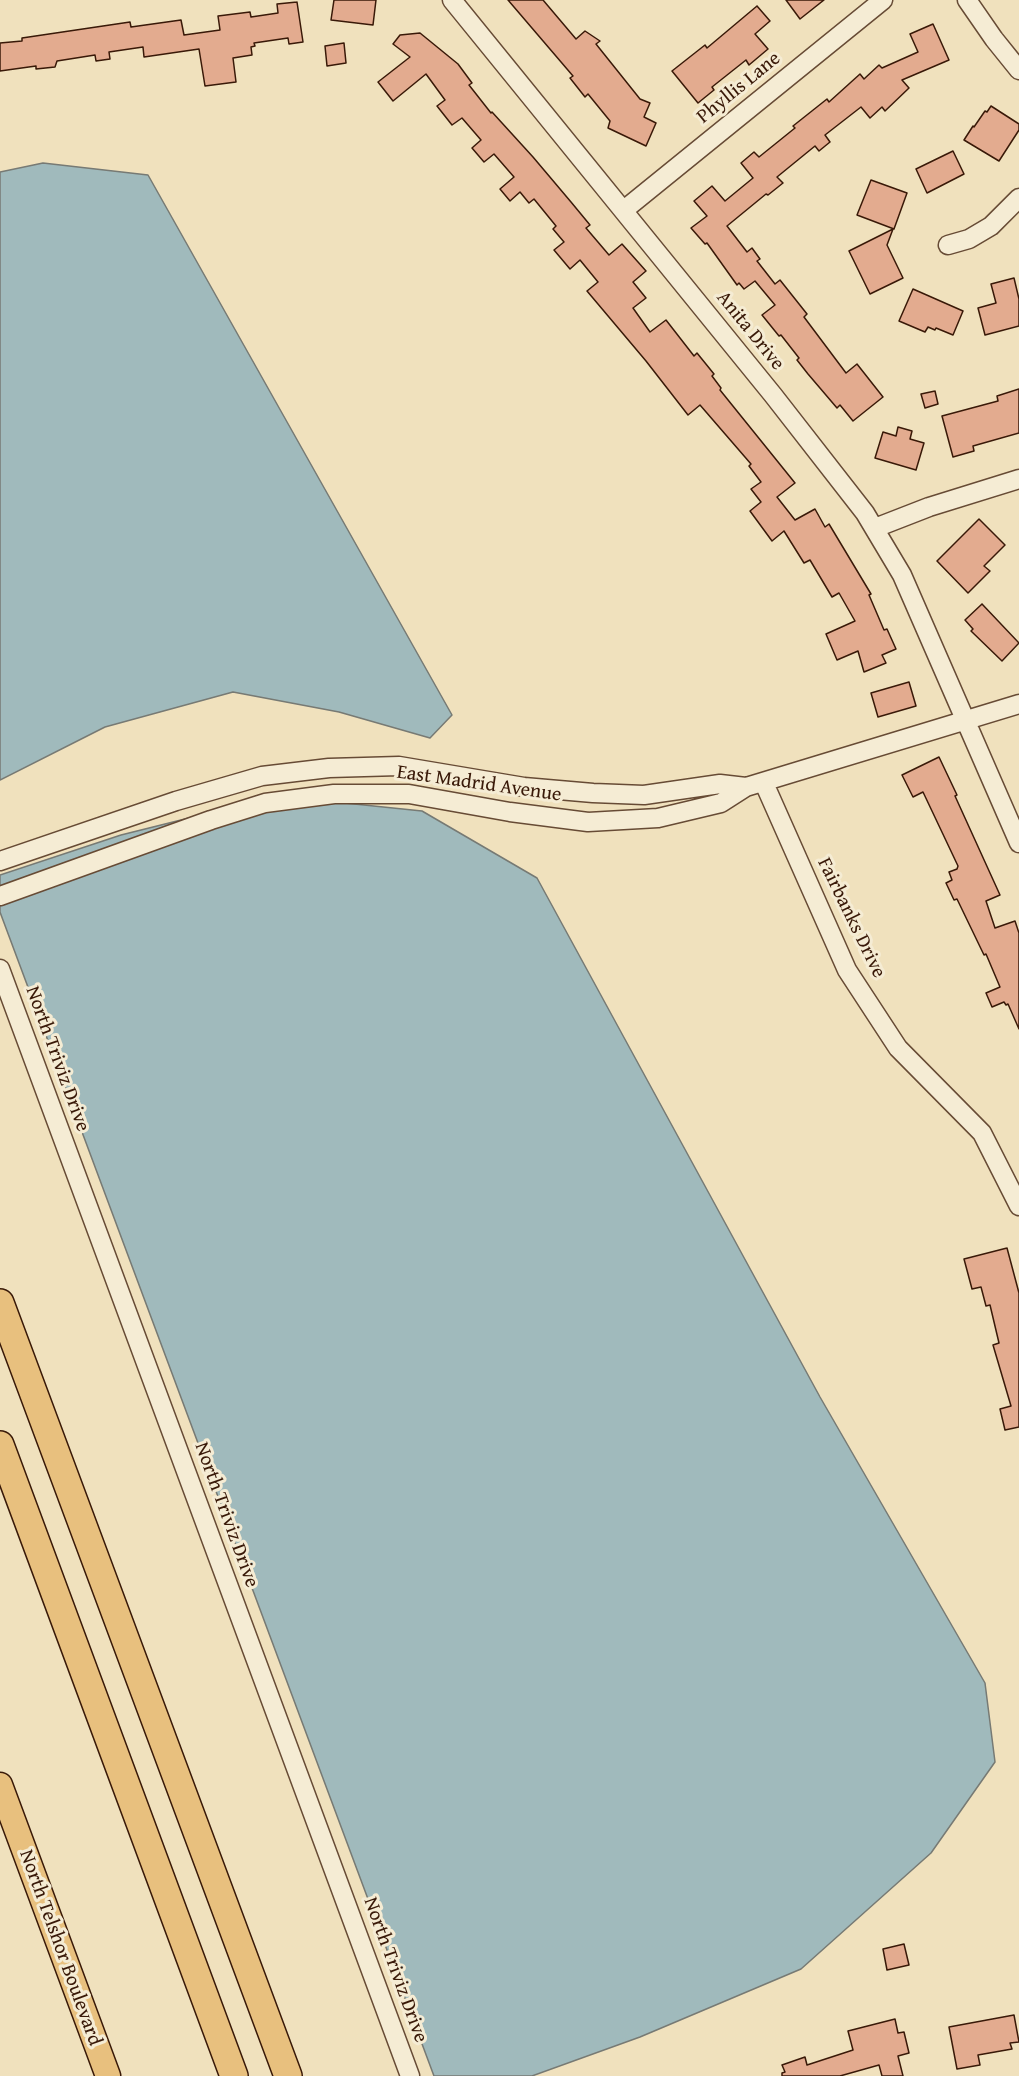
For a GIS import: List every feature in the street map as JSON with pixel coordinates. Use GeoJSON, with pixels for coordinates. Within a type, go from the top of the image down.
{"type":"FeatureCollection","features":[{"type":"Feature","properties":{"kind":"highway"},"geometry":{"type":"LineString","coordinates":[[0,1303],[288,2076]]}},
{"type":"Feature","properties":{"kind":"highway"},"geometry":{"type":"LineString","coordinates":[[0,1445],[234,2076]]}},
{"type":"Feature","properties":{"kind":"main road","name":"North Telshor Boulevard"},"geometry":{"type":"LineString","coordinates":[[0,1785],[108,2076]]}},
{"type":"Feature","properties":{"kind":"street","name":"Anita Drive"},"geometry":{"type":"LineString","coordinates":[[452,0],[838,475],[875,528],[902,575],[1019,843]]}},
{"type":"Feature","properties":{"kind":"street","name":"Phyllis Lane"},"geometry":{"type":"LineString","coordinates":[[624,210],[883,0]]}},
{"type":"Feature","properties":{"kind":"street"},"geometry":{"type":"LineString","coordinates":[[967,0],[1019,70]]}},
{"type":"Feature","properties":{"kind":"street"},"geometry":{"type":"LineString","coordinates":[[948,245],[969,238],[991,226],[1019,198]]}},
{"type":"Feature","properties":{"kind":"street"},"geometry":{"type":"LineString","coordinates":[[875,528],[929,507],[1019,479]]}},
{"type":"Feature","properties":{"kind":"street","name":"East Madrid Avenue"},"geometry":{"type":"LineString","coordinates":[[0,896],[211,820],[265,803],[334,794],[410,794],[510,812],[588,822],[658,818],[721,803],[746,788],[1019,704]]}},
{"type":"Feature","properties":{"kind":"street","name":"East Madrid Avenue"},"geometry":{"type":"LineString","coordinates":[[0,861],[176,801],[262,776],[329,768],[399,766],[524,787],[593,793],[644,795],[720,784],[746,788]]}},
{"type":"Feature","properties":{"kind":"street","name":"Fairbanks Drive"},"geometry":{"type":"LineString","coordinates":[[764,783],[847,970],[898,1048],[982,1133],[1019,1206]]}},
{"type":"Feature","properties":{"kind":"street","name":"North Triviz Drive"},"geometry":{"type":"LineString","coordinates":[[0,969],[410,2076]]}},
{"type":"Feature","properties":{"kind":"water"},"geometry":{"type":"Polygon","coordinates":[[[43,163],[148,175],[452,715],[430,738],[339,712],[233,692],[105,727],[0,780],[0,172],[43,163]]]}},
{"type":"Feature","properties":{"kind":"water"},"geometry":{"type":"Polygon","coordinates":[[[277,796],[422,811],[537,878],[820,1397],[985,1683],[995,1762],[931,1853],[801,1969],[640,2037],[532,2076],[434,2076],[0,912],[0,875],[121,835],[277,796]]]}},
{"type":"Feature","properties":{"kind":"building"},"geometry":{"type":"Polygon","coordinates":[[[334,0],[376,0],[373,25],[331,20],[334,0]]]}},
{"type":"Feature","properties":{"kind":"building"},"geometry":{"type":"Polygon","coordinates":[[[508,0],[543,0],[576,39],[585,31],[600,41],[596,44],[640,99],[650,103],[644,117],[656,123],[646,146],[608,128],[610,121],[588,94],[585,97],[570,78],[573,76],[508,0]]]}},
{"type":"Feature","properties":{"kind":"building"},"geometry":{"type":"Polygon","coordinates":[[[786,0],[824,0],[800,19],[786,0]]]}},
{"type":"Feature","properties":{"kind":"building"},"geometry":{"type":"Polygon","coordinates":[[[297,2],[303,42],[289,44],[288,38],[254,43],[255,46],[251,47],[252,55],[233,58],[236,82],[205,86],[199,49],[144,57],[143,47],[109,52],[110,59],[96,61],[95,55],[57,61],[55,67],[36,69],[36,66],[0,71],[0,43],[130,22],[131,27],[181,20],[184,35],[220,30],[218,16],[250,12],[251,17],[278,13],[277,4],[297,2]]]}},
{"type":"Feature","properties":{"kind":"building"},"geometry":{"type":"Polygon","coordinates":[[[757,6],[770,21],[755,34],[768,49],[749,65],[746,60],[712,87],[714,90],[698,103],[672,71],[705,45],[707,48],[757,6]]]}},
{"type":"Feature","properties":{"kind":"building"},"geometry":{"type":"Polygon","coordinates":[[[933,24],[949,60],[902,80],[909,88],[885,111],[882,107],[870,118],[861,107],[825,135],[830,142],[819,151],[815,146],[777,177],[783,183],[727,226],[747,252],[752,248],[760,259],[757,261],[775,284],[780,280],[807,314],[804,317],[846,373],[857,364],[883,397],[853,421],[840,405],[837,408],[797,360],[799,358],[781,335],[779,336],[762,315],[775,305],[755,281],[744,289],[739,283],[737,285],[707,243],[705,244],[691,228],[707,216],[694,201],[712,186],[725,201],[753,178],[741,163],[754,152],[759,157],[795,128],[793,126],[827,99],[829,102],[860,74],[864,79],[879,65],[882,68],[918,52],[910,34],[933,24]]]}},
{"type":"Feature","properties":{"kind":"building"},"geometry":{"type":"Polygon","coordinates":[[[420,33],[458,64],[472,83],[469,85],[491,113],[533,157],[571,202],[590,225],[586,228],[609,255],[622,244],[646,271],[633,282],[646,298],[633,308],[650,332],[666,320],[694,356],[697,353],[714,374],[712,376],[721,388],[720,390],[795,483],[777,497],[795,520],[815,509],[825,527],[829,524],[871,594],[869,595],[884,630],[887,629],[896,649],[882,655],[886,663],[864,672],[858,651],[837,660],[826,634],[855,621],[839,593],[832,597],[810,560],[804,563],[784,531],[772,541],[750,511],[761,502],[751,489],[761,482],[749,466],[751,464],[700,405],[688,415],[587,291],[598,282],[580,260],[570,269],[554,250],[564,242],[553,229],[556,226],[534,199],[529,203],[520,192],[510,201],[500,189],[514,177],[494,154],[484,162],[472,148],[481,140],[462,118],[452,125],[437,106],[445,100],[426,74],[393,101],[378,82],[410,57],[393,44],[400,35],[420,33]]]}},
{"type":"Feature","properties":{"kind":"building"},"geometry":{"type":"Polygon","coordinates":[[[344,43],[346,63],[327,66],[325,46],[344,43]]]}},
{"type":"Feature","properties":{"kind":"building"},"geometry":{"type":"Polygon","coordinates":[[[991,106],[1019,124],[1019,130],[999,161],[964,140],[991,106]]]}},
{"type":"Feature","properties":{"kind":"building"},"geometry":{"type":"Polygon","coordinates":[[[953,151],[964,174],[927,193],[916,169],[953,151]]]}},
{"type":"Feature","properties":{"kind":"building"},"geometry":{"type":"Polygon","coordinates":[[[871,180],[907,193],[894,229],[857,215],[871,180]]]}},
{"type":"Feature","properties":{"kind":"building"},"geometry":{"type":"Polygon","coordinates":[[[893,229],[887,245],[903,278],[870,294],[849,251],[893,229]]]}},
{"type":"Feature","properties":{"kind":"building"},"geometry":{"type":"Polygon","coordinates":[[[1014,278],[1019,299],[1019,326],[985,335],[978,308],[996,303],[991,284],[1014,278]]]}},
{"type":"Feature","properties":{"kind":"building"},"geometry":{"type":"Polygon","coordinates":[[[913,289],[963,311],[953,335],[928,327],[925,332],[899,321],[913,289]]]}},
{"type":"Feature","properties":{"kind":"building"},"geometry":{"type":"Polygon","coordinates":[[[1019,389],[1019,433],[973,446],[974,451],[953,457],[942,416],[998,401],[997,396],[1019,389]]]}},
{"type":"Feature","properties":{"kind":"building"},"geometry":{"type":"Polygon","coordinates":[[[935,391],[938,404],[925,408],[921,394],[935,391]]]}},
{"type":"Feature","properties":{"kind":"building"},"geometry":{"type":"Polygon","coordinates":[[[898,427],[912,431],[910,439],[924,443],[916,470],[875,458],[883,432],[896,436],[898,427]]]}},
{"type":"Feature","properties":{"kind":"building"},"geometry":{"type":"Polygon","coordinates":[[[979,519],[1005,545],[984,566],[990,571],[968,593],[937,561],[979,519]]]}},
{"type":"Feature","properties":{"kind":"building"},"geometry":{"type":"Polygon","coordinates":[[[982,604],[1019,643],[1002,661],[971,631],[973,629],[965,620],[982,604]]]}},
{"type":"Feature","properties":{"kind":"building"},"geometry":{"type":"Polygon","coordinates":[[[909,682],[916,706],[878,717],[871,693],[909,682]]]}},
{"type":"Feature","properties":{"kind":"building"},"geometry":{"type":"Polygon","coordinates":[[[939,757],[1000,895],[986,901],[995,928],[1015,921],[1019,933],[1019,1029],[1008,1004],[1004,1002],[992,1007],[986,993],[1000,987],[986,954],[984,955],[957,899],[954,900],[946,883],[952,880],[949,872],[957,869],[958,866],[923,792],[913,797],[902,775],[939,757]]]}},
{"type":"Feature","properties":{"kind":"building"},"geometry":{"type":"Polygon","coordinates":[[[1007,1248],[1019,1293],[1019,1427],[1005,1430],[1000,1409],[1011,1406],[993,1345],[999,1343],[990,1305],[986,1306],[981,1287],[972,1289],[964,1259],[1007,1248]]]}},
{"type":"Feature","properties":{"kind":"building"},"geometry":{"type":"Polygon","coordinates":[[[904,1944],[909,1965],[887,1970],[883,1949],[904,1944]]]}},
{"type":"Feature","properties":{"kind":"building"},"geometry":{"type":"Polygon","coordinates":[[[1014,2015],[1019,2042],[1010,2043],[1012,2049],[978,2055],[980,2065],[957,2069],[949,2027],[1014,2015]]]}},
{"type":"Feature","properties":{"kind":"building"},"geometry":{"type":"Polygon","coordinates":[[[895,2019],[898,2033],[904,2032],[909,2053],[898,2056],[903,2076],[882,2076],[879,2065],[840,2076],[782,2076],[785,2072],[782,2065],[805,2057],[807,2065],[853,2050],[848,2031],[895,2019]]]}}]}
